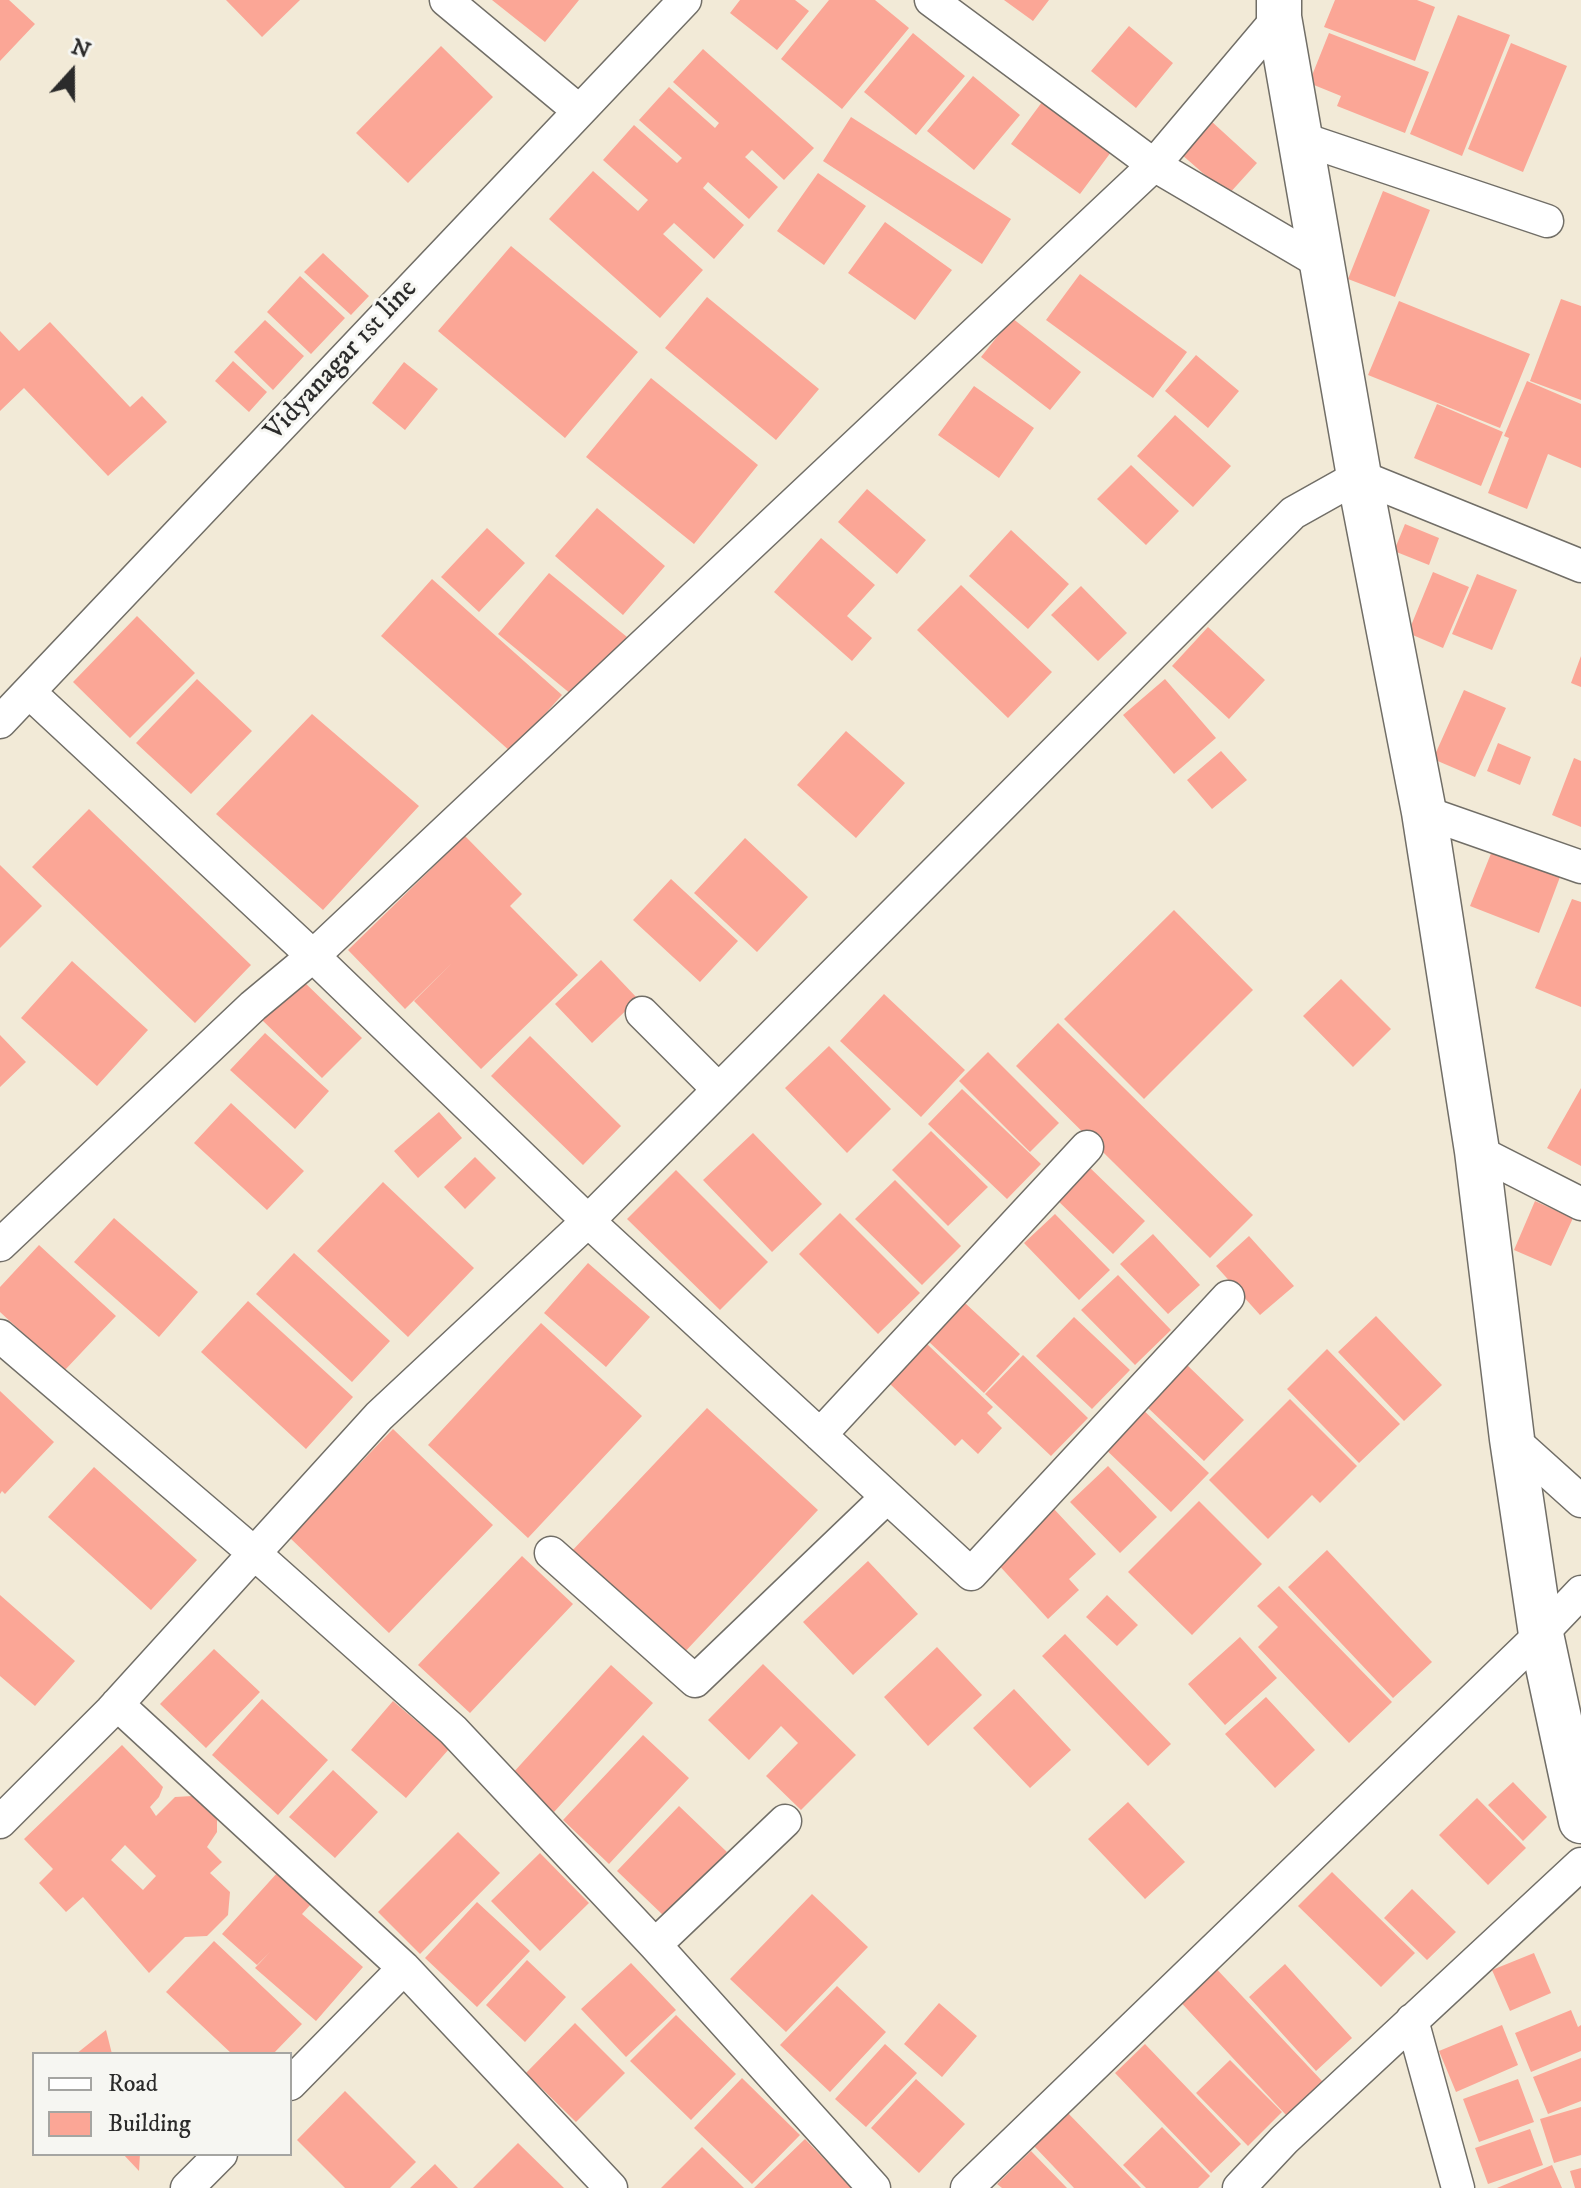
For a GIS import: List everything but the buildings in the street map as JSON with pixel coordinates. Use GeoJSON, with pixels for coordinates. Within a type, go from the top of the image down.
{"type":"FeatureCollection","features":[{"type":"Feature","properties":{"kind":"street"},"geometry":{"type":"LineString","coordinates":[[446,0],[578,110]]}},
{"type":"Feature","properties":{"kind":"street","name":"Vidyanagar 1st line"},"geometry":{"type":"LineString","coordinates":[[0,722],[685,0]]}},
{"type":"Feature","properties":{"kind":"street"},"geometry":{"type":"LineString","coordinates":[[931,0],[1154,165],[1321,263]]}},
{"type":"Feature","properties":{"kind":"street"},"geometry":{"type":"LineString","coordinates":[[0,1245],[253,1006],[313,956],[1154,165],[1279,9]]}},
{"type":"Feature","properties":{"kind":"street"},"geometry":{"type":"LineString","coordinates":[[1279,9],[1359,476],[1424,812],[1477,1151],[1512,1439],[1541,1634],[1581,1821]]}},
{"type":"Feature","properties":{"kind":"street"},"geometry":{"type":"LineString","coordinates":[[1300,138],[1547,221]]}},
{"type":"Feature","properties":{"kind":"street"},"geometry":{"type":"LineString","coordinates":[[1359,476],[1581,566]]}},
{"type":"Feature","properties":{"kind":"street"},"geometry":{"type":"LineString","coordinates":[[0,1822],[117,1704],[379,1416],[588,1221],[1293,513],[1359,476]]}},
{"type":"Feature","properties":{"kind":"street"},"geometry":{"type":"LineString","coordinates":[[29,692],[313,956],[588,1221],[971,1574],[1228,1297]]}},
{"type":"Feature","properties":{"kind":"street"},"geometry":{"type":"LineString","coordinates":[[1424,812],[1581,867]]}},
{"type":"Feature","properties":{"kind":"street"},"geometry":{"type":"LineString","coordinates":[[642,1013],[718,1089]]}},
{"type":"Feature","properties":{"kind":"street"},"geometry":{"type":"LineString","coordinates":[[820,1435],[1087,1147]]}},
{"type":"Feature","properties":{"kind":"street"},"geometry":{"type":"LineString","coordinates":[[1477,1151],[1581,1204]]}},
{"type":"Feature","properties":{"kind":"street"},"geometry":{"type":"LineString","coordinates":[[0,1336],[254,1553],[453,1730],[655,1945],[874,2188]]}},
{"type":"Feature","properties":{"kind":"street"},"geometry":{"type":"LineString","coordinates":[[1512,1439],[1581,1501]]}},
{"type":"Feature","properties":{"kind":"street"},"geometry":{"type":"LineString","coordinates":[[551,1553],[695,1681],[887,1497]]}},
{"type":"Feature","properties":{"kind":"street"},"geometry":{"type":"LineString","coordinates":[[967,2188],[1581,1592]]}},
{"type":"Feature","properties":{"kind":"street"},"geometry":{"type":"LineString","coordinates":[[117,1704],[404,1968],[609,2187]]}},
{"type":"Feature","properties":{"kind":"street"},"geometry":{"type":"LineString","coordinates":[[655,1945],[785,1821]]}},
{"type":"Feature","properties":{"kind":"street"},"geometry":{"type":"LineString","coordinates":[[1239,2188],[1284,2140],[1581,1864]]}},
{"type":"Feature","properties":{"kind":"street"},"geometry":{"type":"LineString","coordinates":[[292,2082],[404,1968]]}},
{"type":"Feature","properties":{"kind":"street"},"geometry":{"type":"LineString","coordinates":[[1412,2020],[1458,2188]]}},
{"type":"Feature","properties":{"kind":"street"},"geometry":{"type":"LineString","coordinates":[[187,2188],[219,2156]]}}]}
